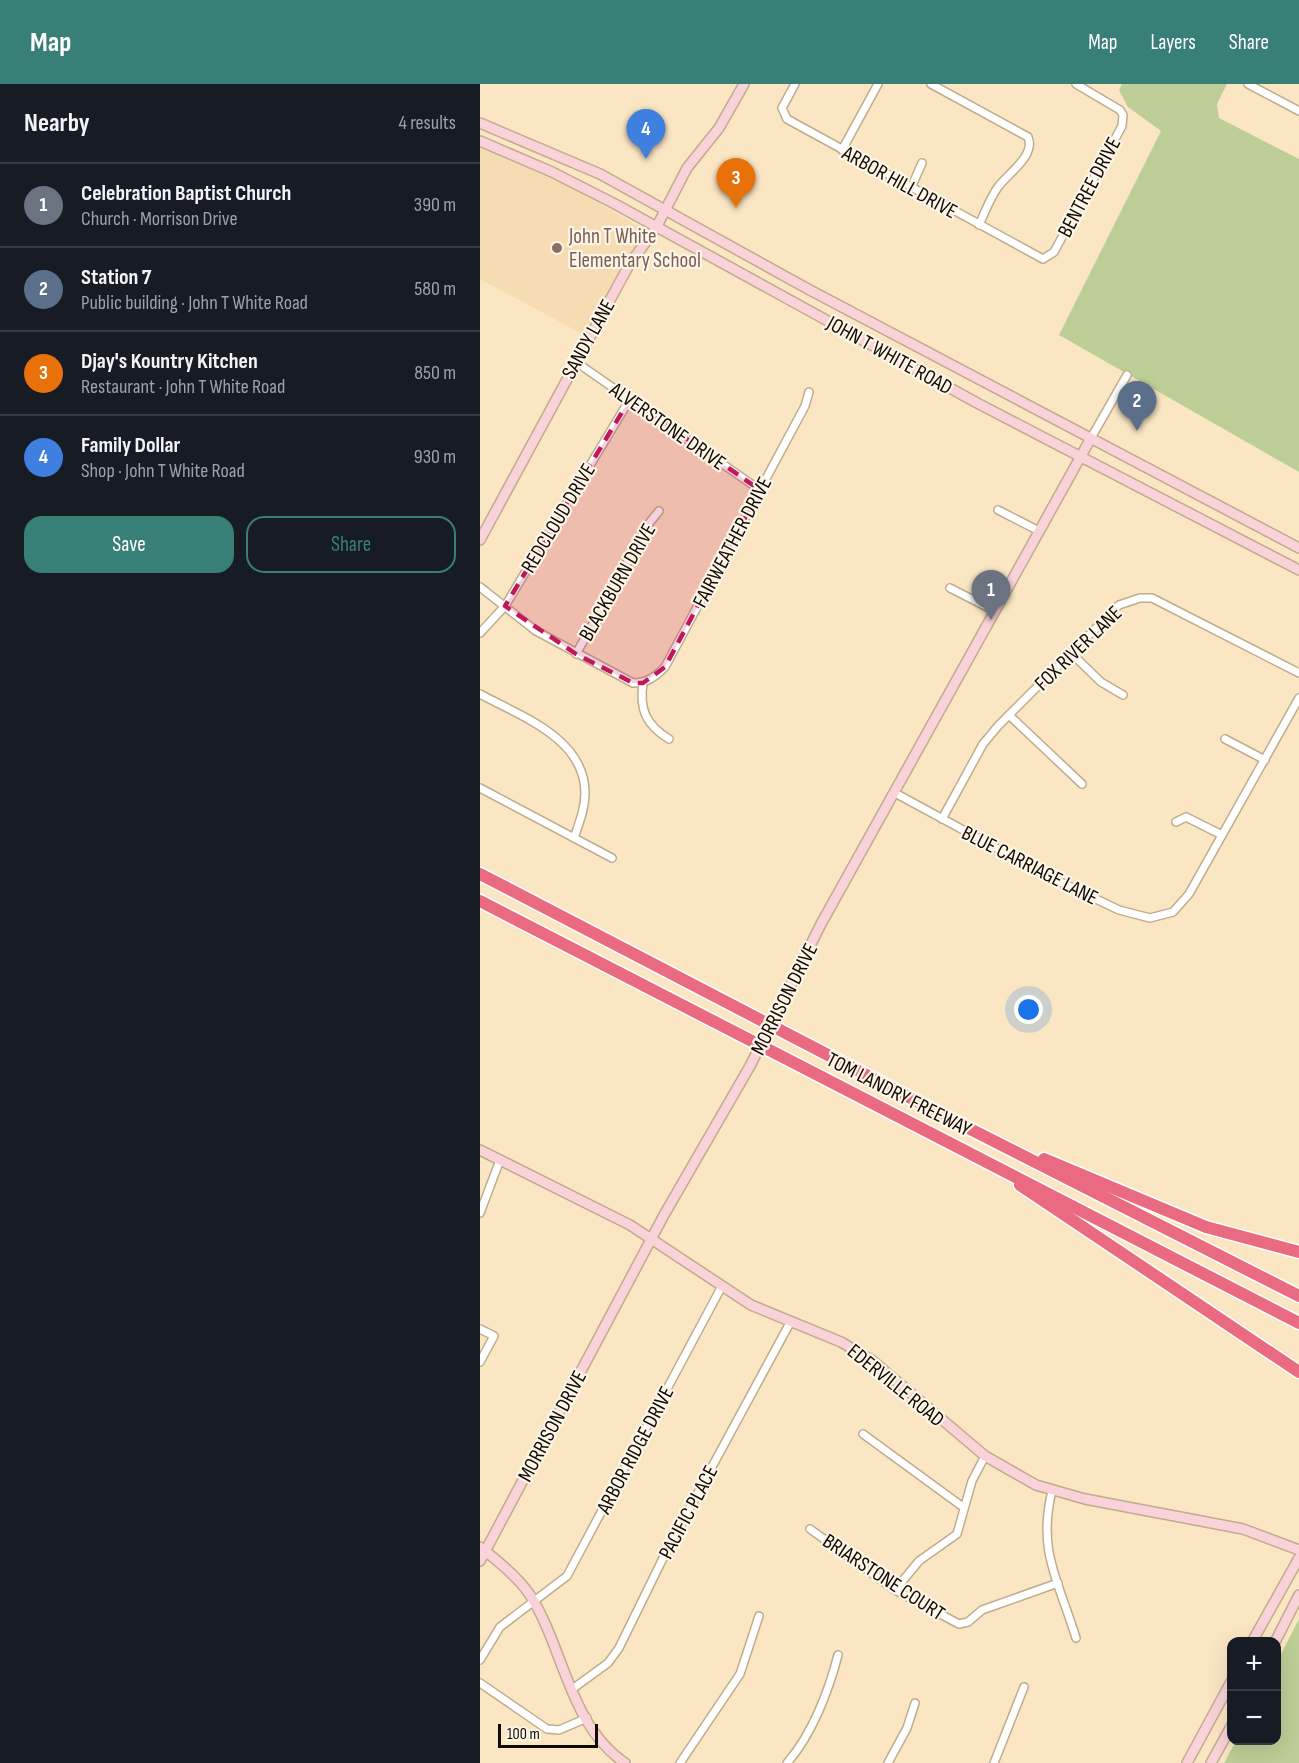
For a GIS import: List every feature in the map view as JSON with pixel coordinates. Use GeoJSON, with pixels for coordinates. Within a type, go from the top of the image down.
{"type":"FeatureCollection","features":[{"type":"Feature","properties":{"kind":"highway","name":"TOM LANDRY FREEWAY"},"geometry":{"type":"LineString","coordinates":[[480,874],[976,1132],[1299,1296]]}},
{"type":"Feature","properties":{"kind":"highway","name":"TOM LANDRY FREEWAY"},"geometry":{"type":"LineString","coordinates":[[480,901],[1299,1323]]}},
{"type":"Feature","properties":{"kind":"highway"},"geometry":{"type":"LineString","coordinates":[[976,1132],[1206,1227],[1299,1252]]}},
{"type":"Feature","properties":{"kind":"highway"},"geometry":{"type":"LineString","coordinates":[[969,1151],[1299,1372]]}},
{"type":"Feature","properties":{"kind":"street","name":"SANDY LANE"},"geometry":{"type":"LineString","coordinates":[[480,540],[629,265],[656,228],[687,168],[718,128],[744,84]]}},
{"type":"Feature","properties":{"kind":"street","name":"ARBOR HILL DRIVE"},"geometry":{"type":"LineString","coordinates":[[795,84],[782,108],[783,115],[979,225],[1043,259],[1050,257]]}},
{"type":"Feature","properties":{"kind":"street"},"geometry":{"type":"LineString","coordinates":[[842,150],[878,84]]}},
{"type":"Feature","properties":{"kind":"street"},"geometry":{"type":"LineString","coordinates":[[931,84],[1030,140],[1030,147],[1019,165],[999,186],[979,225]]}},
{"type":"Feature","properties":{"kind":"street","name":"BENTREE DRIVE"},"geometry":{"type":"LineString","coordinates":[[1050,257],[1122,126],[1123,116],[1113,104],[1076,84]]}},
{"type":"Feature","properties":{"kind":"street"},"geometry":{"type":"LineString","coordinates":[[1248,84],[1299,111]]}},
{"type":"Feature","properties":{"kind":"street","name":"JOHN T WHITE ROAD"},"geometry":{"type":"LineString","coordinates":[[480,123],[600,174],[1299,548]]}},
{"type":"Feature","properties":{"kind":"street","name":"JOHN T WHITE ROAD"},"geometry":{"type":"LineString","coordinates":[[480,141],[530,162],[615,204],[980,404],[1299,570]]}},
{"type":"Feature","properties":{"kind":"street"},"geometry":{"type":"LineString","coordinates":[[530,162],[538,147]]}},
{"type":"Feature","properties":{"kind":"street"},"geometry":{"type":"LineString","coordinates":[[911,188],[922,163]]}},
{"type":"Feature","properties":{"kind":"street","name":"ALVERSTONE DRIVE"},"geometry":{"type":"LineString","coordinates":[[576,362],[760,490]]}},
{"type":"Feature","properties":{"kind":"street"},"geometry":{"type":"LineString","coordinates":[[1091,438],[1127,375]]}},
{"type":"Feature","properties":{"kind":"street","name":"FAIRWEATHER DRIVE"},"geometry":{"type":"LineString","coordinates":[[643,683],[655,677],[665,667],[805,406],[809,392]]}},
{"type":"Feature","properties":{"kind":"street","name":"REDCLOUD DRIVE"},"geometry":{"type":"LineString","coordinates":[[480,633],[505,606],[630,399]]}},
{"type":"Feature","properties":{"kind":"street","name":"MORRISON DRIVE"},"geometry":{"type":"LineString","coordinates":[[480,1561],[483,1549],[652,1239],[750,1066],[821,924],[896,793],[1091,438]]}},
{"type":"Feature","properties":{"kind":"street"},"geometry":{"type":"LineString","coordinates":[[998,510],[1039,531]]}},
{"type":"Feature","properties":{"kind":"street","name":"BLACKBURN DRIVE"},"geometry":{"type":"LineString","coordinates":[[576,654],[650,522],[659,511]]}},
{"type":"Feature","properties":{"kind":"street"},"geometry":{"type":"LineString","coordinates":[[480,587],[537,631],[576,654],[633,683],[643,683],[640,700],[644,716],[654,730],[669,738]]}},
{"type":"Feature","properties":{"kind":"street"},"geometry":{"type":"LineString","coordinates":[[950,588],[995,611]]}},
{"type":"Feature","properties":{"kind":"street","name":"FOX RIVER LANE"},"geometry":{"type":"LineString","coordinates":[[942,819],[983,744],[1119,605],[1140,598],[1152,598],[1299,673]]}},
{"type":"Feature","properties":{"kind":"street"},"geometry":{"type":"LineString","coordinates":[[1071,653],[1101,682],[1123,695]]}},
{"type":"Feature","properties":{"kind":"street"},"geometry":{"type":"LineString","coordinates":[[480,694],[555,735],[571,752],[582,774],[585,792],[574,838]]}},
{"type":"Feature","properties":{"kind":"street"},"geometry":{"type":"LineString","coordinates":[[1176,822],[1186,817],[1222,835],[1299,698]]}},
{"type":"Feature","properties":{"kind":"street"},"geometry":{"type":"LineString","coordinates":[[1009,715],[1082,784]]}},
{"type":"Feature","properties":{"kind":"street"},"geometry":{"type":"LineString","coordinates":[[1225,739],[1265,760]]}},
{"type":"Feature","properties":{"kind":"street"},"geometry":{"type":"LineString","coordinates":[[480,788],[612,858]]}},
{"type":"Feature","properties":{"kind":"street","name":"BLUE CARRIAGE LANE"},"geometry":{"type":"LineString","coordinates":[[896,793],[1119,910],[1150,918],[1170,913],[1181,905],[1222,835]]}},
{"type":"Feature","properties":{"kind":"street","name":"EDERVILLE ROAD"},"geometry":{"type":"LineString","coordinates":[[480,1150],[652,1239],[751,1305],[841,1342],[873,1361],[985,1456],[1036,1485],[1052,1491],[1243,1529],[1299,1550]]}},
{"type":"Feature","properties":{"kind":"street"},"geometry":{"type":"LineString","coordinates":[[480,1213],[500,1160]]}},
{"type":"Feature","properties":{"kind":"street","name":"ARBOR RIDGE DRIVE"},"geometry":{"type":"LineString","coordinates":[[480,1660],[500,1627],[567,1576],[722,1286]]}},
{"type":"Feature","properties":{"kind":"street","name":"PACIFIC PLACE"},"geometry":{"type":"LineString","coordinates":[[571,1690],[608,1663],[619,1648],[668,1548],[791,1321]]}},
{"type":"Feature","properties":{"kind":"street"},"geometry":{"type":"LineString","coordinates":[[480,1329],[494,1336],[480,1362]]}},
{"type":"Feature","properties":{"kind":"street"},"geometry":{"type":"LineString","coordinates":[[863,1434],[963,1507]]}},
{"type":"Feature","properties":{"kind":"street"},"geometry":{"type":"LineString","coordinates":[[895,1590],[919,1561],[957,1534],[961,1527],[963,1507],[972,1481],[985,1456]]}},
{"type":"Feature","properties":{"kind":"street"},"geometry":{"type":"LineString","coordinates":[[1052,1491],[1046,1517],[1048,1559],[1076,1638]]}},
{"type":"Feature","properties":{"kind":"street","name":"BRIARSTONE COURT"},"geometry":{"type":"LineString","coordinates":[[810,1529],[895,1590],[959,1624],[968,1622],[982,1610],[1058,1583]]}},
{"type":"Feature","properties":{"kind":"street"},"geometry":{"type":"LineString","coordinates":[[483,1549],[529,1594],[571,1690],[607,1746],[625,1763]]}},
{"type":"Feature","properties":{"kind":"street"},"geometry":{"type":"LineString","coordinates":[[1254,1637],[1299,1558]]}},
{"type":"Feature","properties":{"kind":"street"},"geometry":{"type":"LineString","coordinates":[[1277,1637],[1299,1595]]}},
{"type":"Feature","properties":{"kind":"street"},"geometry":{"type":"LineString","coordinates":[[680,1763],[740,1674],[759,1616]]}},
{"type":"Feature","properties":{"kind":"street"},"geometry":{"type":"LineString","coordinates":[[787,1763],[802,1741],[818,1709],[838,1655]]}},
{"type":"Feature","properties":{"kind":"street"},"geometry":{"type":"LineString","coordinates":[[480,1683],[547,1729],[560,1730],[587,1718]]}},
{"type":"Feature","properties":{"kind":"street"},"geometry":{"type":"LineString","coordinates":[[994,1763],[1024,1687]]}},
{"type":"Feature","properties":{"kind":"street"},"geometry":{"type":"LineString","coordinates":[[1187,1763],[1227,1689]]}},
{"type":"Feature","properties":{"kind":"street"},"geometry":{"type":"LineString","coordinates":[[888,1763],[907,1728],[915,1703]]}},
{"type":"Feature","properties":{"kind":"street"},"geometry":{"type":"LineString","coordinates":[[1211,1763],[1227,1734]]}},
{"type":"Feature","properties":{"kind":"highlighted area"},"geometry":{"type":"Polygon","coordinates":[[[630,399],[760,490],[665,667],[643,683],[633,683],[576,654],[505,606],[630,399]]]}},
{"type":"Feature","properties":{"kind":"shaded area","name":"John T White Elementary School"},"geometry":{"type":"Polygon","coordinates":[[[480,147],[572,188],[645,230],[584,335],[480,279],[480,147]]]}},
{"type":"Feature","properties":{"kind":"green space"},"geometry":{"type":"Polygon","coordinates":[[[1122,84],[1227,84],[1217,104],[1219,118],[1299,159],[1299,472],[1059,335],[1161,131],[1128,107],[1119,90],[1122,84]]]}},
{"type":"Feature","properties":{"kind":"green space"},"geometry":{"type":"Polygon","coordinates":[[[1299,1619],[1299,1763],[1224,1763],[1234,1745],[1281,1745],[1281,1654],[1299,1619]]]}},
{"type":"Feature","properties":{"kind":"place","name":"Family Dollar"},"geometry":{"type":"Point","coordinates":[646,159]}},
{"type":"Feature","properties":{"kind":"place","name":"Djay's Kountry Kitchen"},"geometry":{"type":"Point","coordinates":[736,208]}},
{"type":"Feature","properties":{"kind":"place","name":"John T White Elementary School"},"geometry":{"type":"Point","coordinates":[557,248]}},
{"type":"Feature","properties":{"kind":"place","name":"Station 7"},"geometry":{"type":"Point","coordinates":[1137,431]}},
{"type":"Feature","properties":{"kind":"place","name":"Celebration Baptist Church"},"geometry":{"type":"Point","coordinates":[991,620]}}]}
